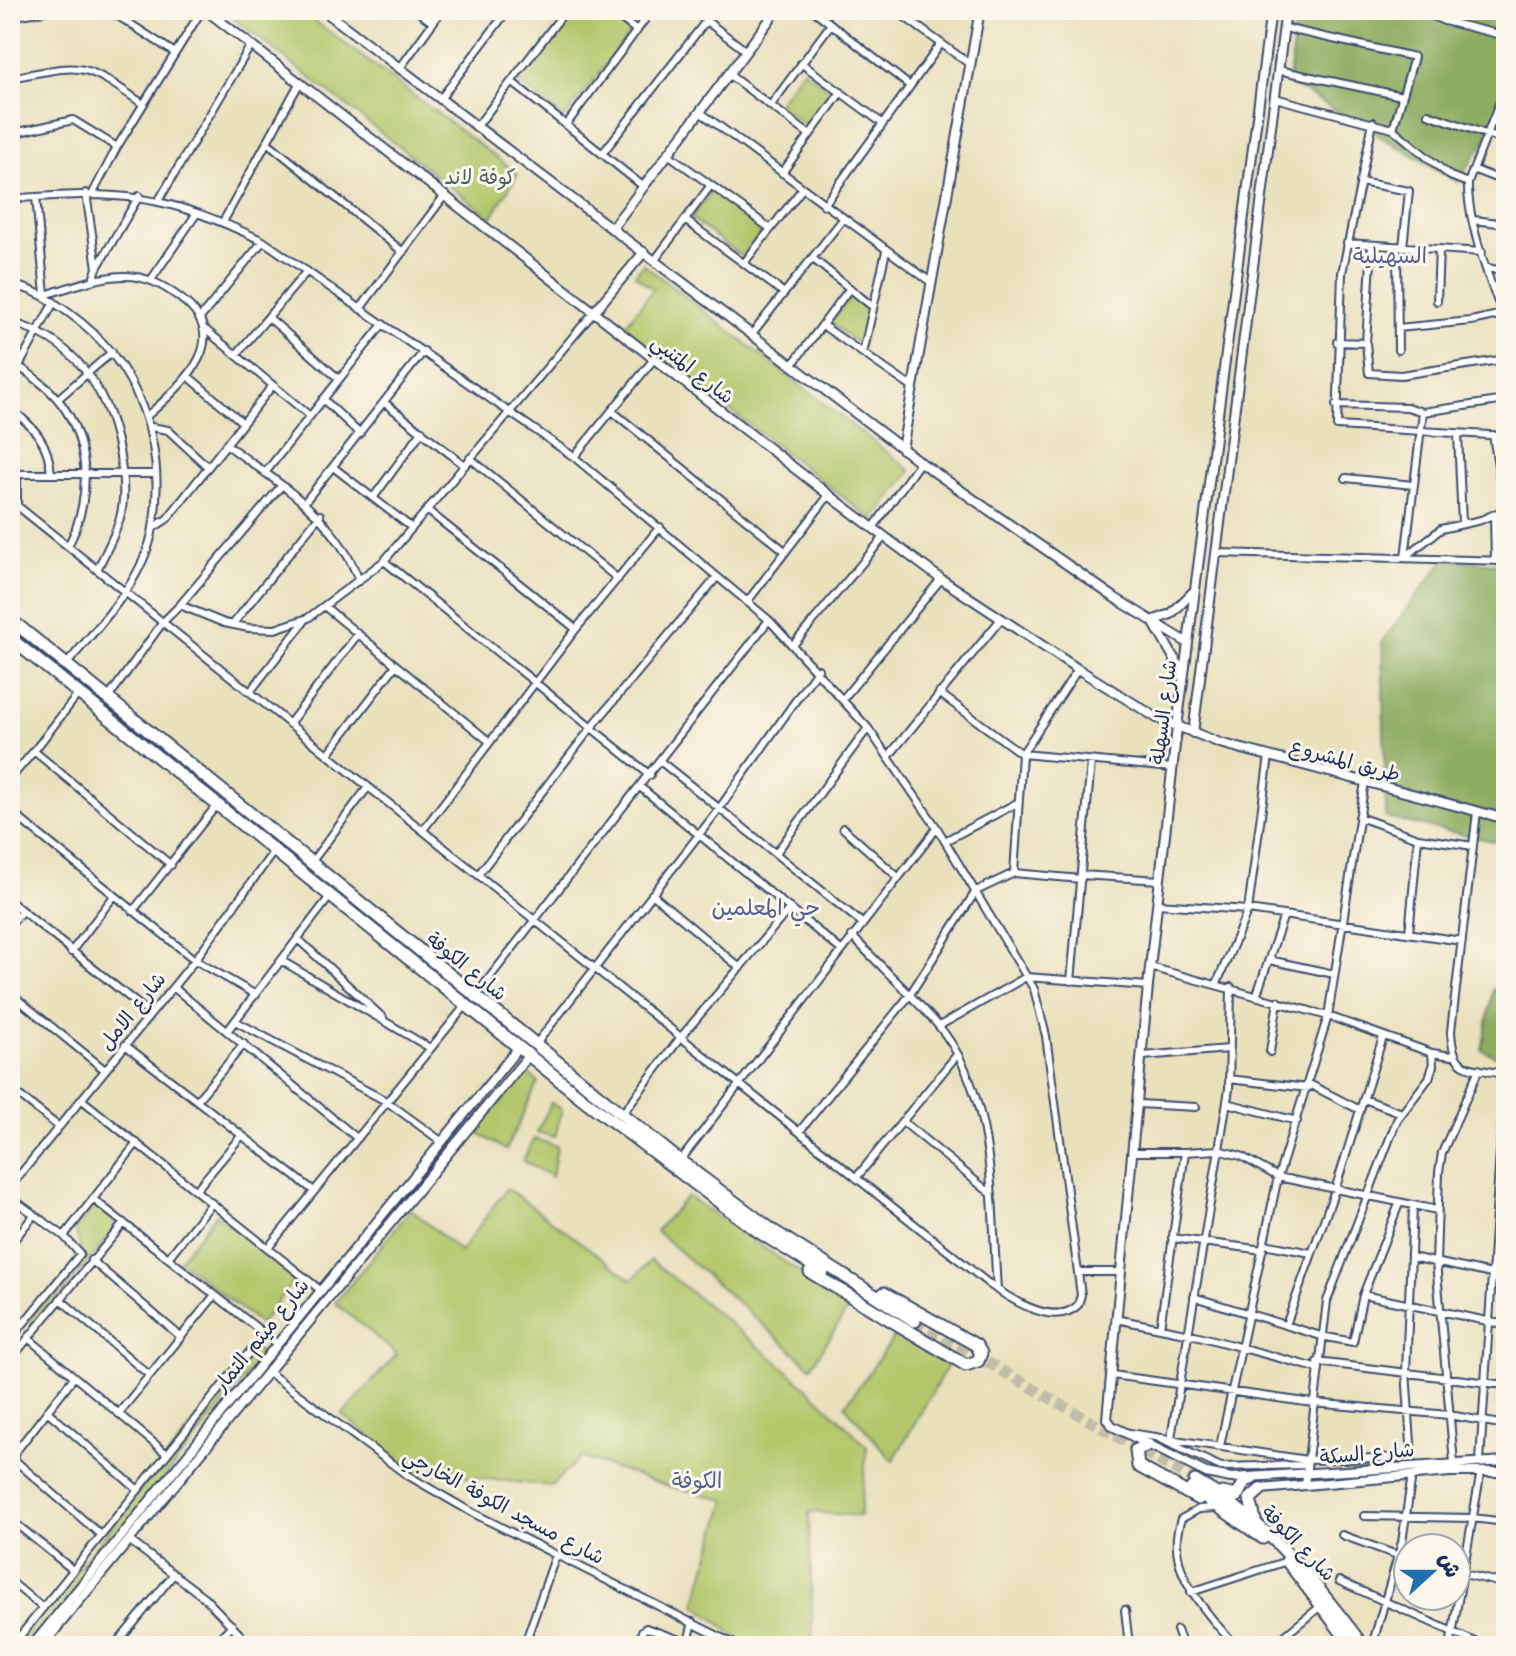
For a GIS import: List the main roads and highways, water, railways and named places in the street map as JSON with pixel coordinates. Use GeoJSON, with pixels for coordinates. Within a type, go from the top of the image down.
{"type":"FeatureCollection","features":[{"type":"Feature","properties":{"kind":"highway","name":"شارع الكوفة"},"geometry":{"type":"LineString","coordinates":[[10,619],[273,832],[583,1099],[771,1234],[914,1324]]}},
{"type":"Feature","properties":{"kind":"highway","name":"شارع الكوفة"},"geometry":{"type":"LineString","coordinates":[[10,638],[216,806],[470,1000],[570,1070],[771,1234]]}},
{"type":"Feature","properties":{"kind":"highway"},"geometry":{"type":"LineString","coordinates":[[242,825],[250,822],[249,813]]}},
{"type":"Feature","properties":{"kind":"highway"},"geometry":{"type":"LineString","coordinates":[[264,842],[265,833],[273,832]]}},
{"type":"Feature","properties":{"kind":"highway"},"geometry":{"type":"LineString","coordinates":[[561,1080],[569,1078],[570,1070]]}},
{"type":"Feature","properties":{"kind":"highway"},"geometry":{"type":"LineString","coordinates":[[583,1099],[584,1091],[592,1089]]}},
{"type":"Feature","properties":{"kind":"highway"},"geometry":{"type":"LineString","coordinates":[[771,1234],[801,1242],[976,1345],[981,1353],[978,1361],[966,1365],[863,1306],[799,1265],[771,1234]]}},
{"type":"Feature","properties":{"kind":"highway"},"geometry":{"type":"LineString","coordinates":[[1151,1441],[1136,1450],[1138,1466],[1266,1540]]}},
{"type":"Feature","properties":{"kind":"highway"},"geometry":{"type":"LineString","coordinates":[[1195,1484],[1234,1496],[1251,1479]]}},
{"type":"Feature","properties":{"kind":"highway","name":"شارع الكوفة"},"geometry":{"type":"LineString","coordinates":[[1195,1484],[1255,1521],[1307,1571],[1363,1646]]}},
{"type":"Feature","properties":{"kind":"highway","name":"شارع الكوفة"},"geometry":{"type":"LineString","coordinates":[[1195,1484],[1266,1540],[1287,1561],[1352,1646]]}},
{"type":"Feature","properties":{"kind":"highway"},"geometry":{"type":"LineString","coordinates":[[1255,1521],[1250,1499],[1261,1489]]}},
{"type":"Feature","properties":{"kind":"tunnel"},"geometry":{"type":"LineString","coordinates":[[915,1321],[1195,1481]]}},
{"type":"Feature","properties":{"kind":"district","name":"السهيلية"},"geometry":{"type":"Point","coordinates":[1390,255]}},
{"type":"Feature","properties":{"kind":"district","name":"حي المعلمين"},"geometry":{"type":"Point","coordinates":[766,907]}},
{"type":"Feature","properties":{"kind":"district","name":"الكوفة"},"geometry":{"type":"Point","coordinates":[697,1480]}},
{"type":"Feature","properties":{"kind":"park label","name":"كوفة لاند"},"geometry":{"type":"Point","coordinates":[480,177]}}]}
